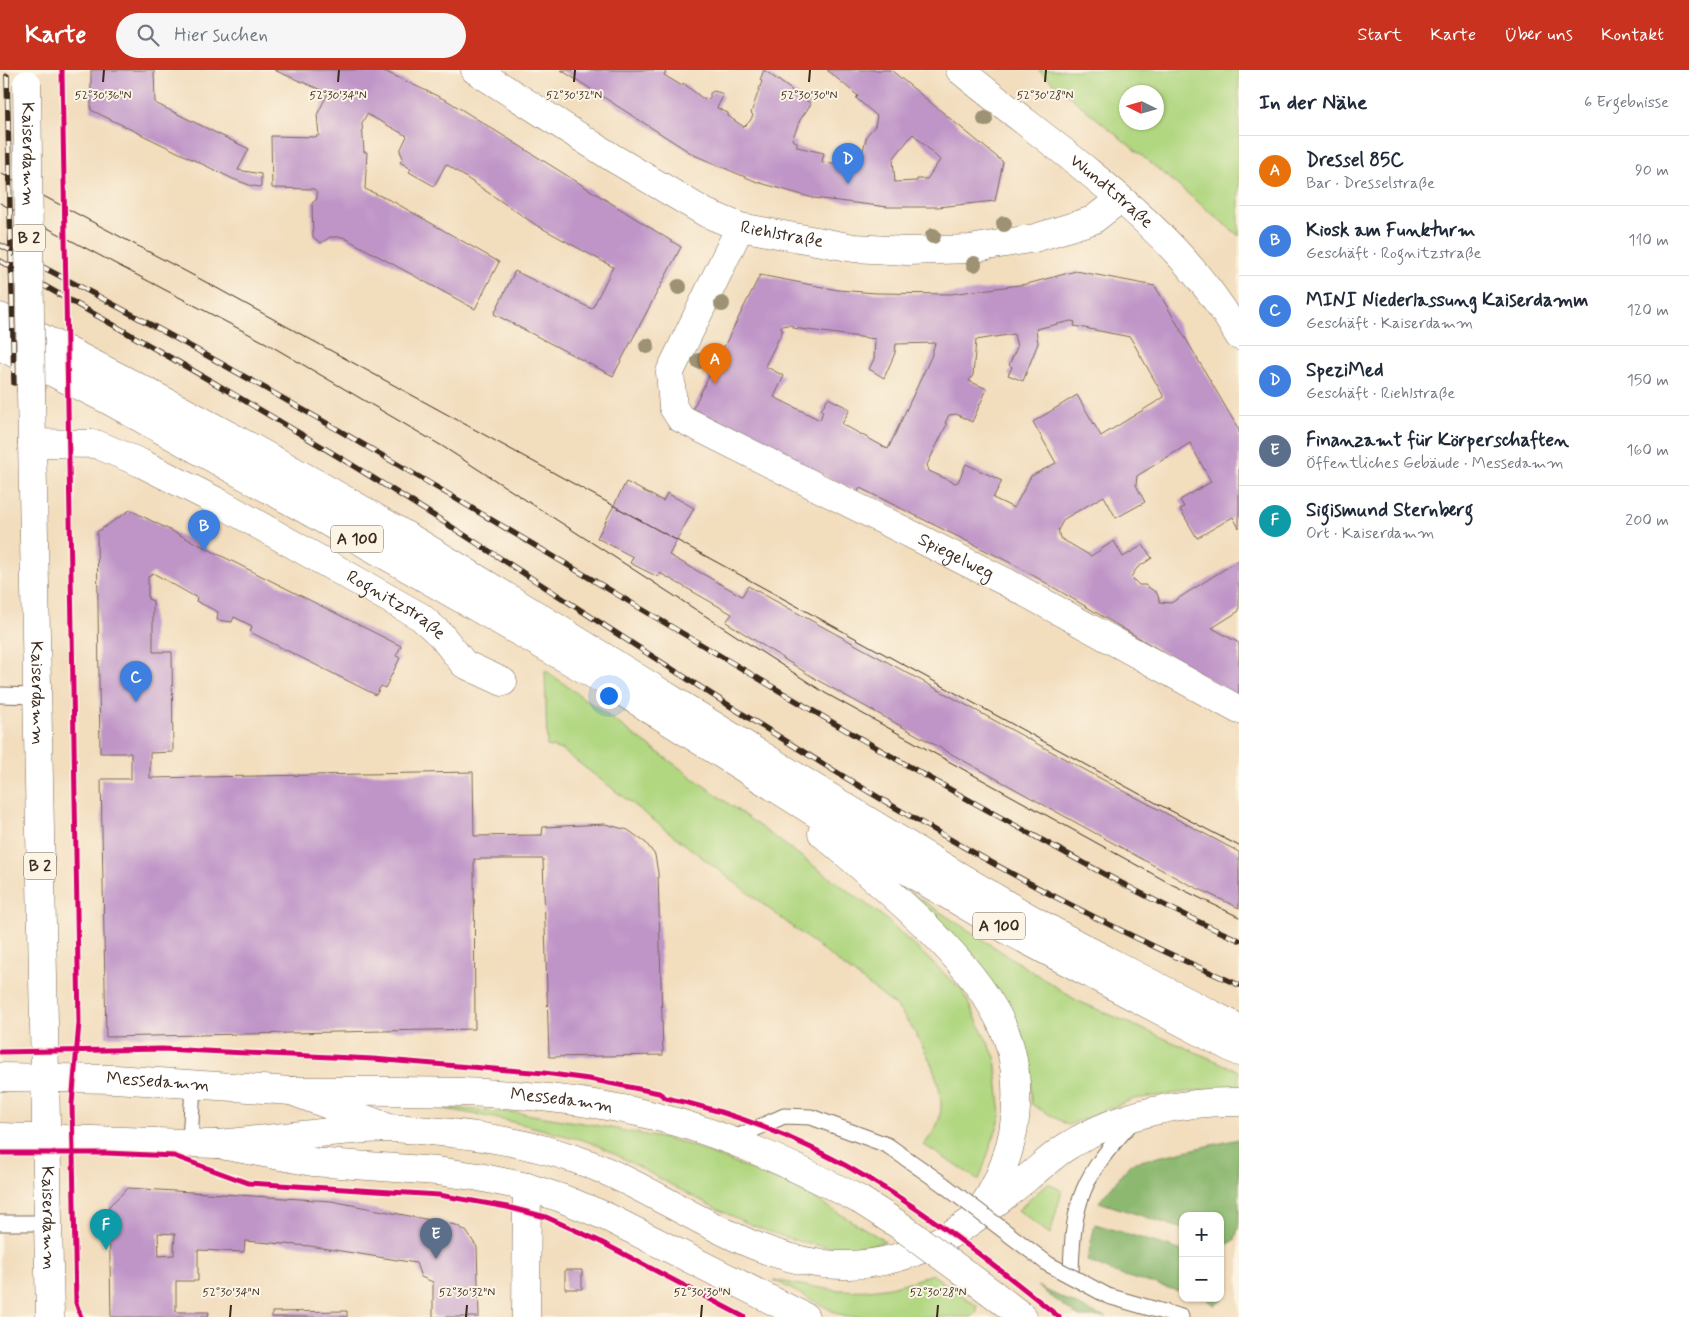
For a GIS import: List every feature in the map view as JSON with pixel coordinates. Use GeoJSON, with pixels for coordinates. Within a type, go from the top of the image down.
{"type":"FeatureCollection","features":[{"type":"Feature","properties":{"kind":"main road","name":"Riehlstraße"},"geometry":{"type":"LineString","coordinates":[[475,70],[613,158],[706,213],[740,227],[854,248],[907,251],[970,249],[1034,238],[1092,220],[1120,199]]}},
{"type":"Feature","properties":{"kind":"main road","name":"Wundtstraße"},"geometry":{"type":"LineString","coordinates":[[960,70],[1120,199],[1195,271],[1236,322]]}},
{"type":"Feature","properties":{"kind":"main road","name":"Kaiserdamm"},"geometry":{"type":"LineString","coordinates":[[27,77],[31,392],[50,1317]]}},
{"type":"Feature","properties":{"kind":"main road","name":"Spiegelweg"},"geometry":{"type":"LineString","coordinates":[[740,227],[670,372],[672,407],[680,418],[1006,582],[1239,710]]}},
{"type":"Feature","properties":{"kind":"main road","name":"A 100"},"geometry":{"type":"LineString","coordinates":[[0,317],[130,382],[295,472],[415,541],[1007,905],[1122,968],[1239,1028]]}},
{"type":"Feature","properties":{"kind":"main road","name":"A 100"},"geometry":{"type":"LineString","coordinates":[[0,346],[108,400],[310,512],[605,681],[1009,932],[1239,1052]]}},
{"type":"Feature","properties":{"kind":"main road","name":"Rognitzstraße"},"geometry":{"type":"LineString","coordinates":[[32,443],[96,444],[141,463],[220,503],[421,618],[441,635],[464,664],[503,682]]}},
{"type":"Feature","properties":{"kind":"main road"},"geometry":{"type":"LineString","coordinates":[[768,784],[941,942],[972,977],[990,1003],[1006,1034],[1016,1084],[1016,1116],[1004,1164],[992,1190],[975,1218]]}},
{"type":"Feature","properties":{"kind":"main road","name":"Messedamm"},"geometry":{"type":"LineString","coordinates":[[0,1077],[193,1084],[291,1091],[513,1094],[653,1116],[730,1140],[798,1168],[860,1200],[899,1225],[1018,1315]]}},
{"type":"Feature","properties":{"kind":"main road"},"geometry":{"type":"LineString","coordinates":[[291,1091],[388,1128]]}},
{"type":"Feature","properties":{"kind":"main road"},"geometry":{"type":"LineString","coordinates":[[0,1137],[217,1144],[388,1128],[495,1138],[576,1159],[609,1172],[749,1242],[782,1256],[817,1264],[877,1264],[912,1255],[975,1218],[1071,1144],[1138,1115],[1195,1104],[1239,1102]]}},
{"type":"Feature","properties":{"kind":"main road"},"geometry":{"type":"LineString","coordinates":[[217,1144],[313,1162],[437,1171],[527,1187],[606,1216],[790,1313]]}},
{"type":"Feature","properties":{"kind":"main road"},"geometry":{"type":"LineString","coordinates":[[526,1317],[527,1187]]}},
{"type":"Feature","properties":{"kind":"lane"},"geometry":{"type":"LineString","coordinates":[[0,695],[37,696]]}},
{"type":"Feature","properties":{"kind":"lane"},"geometry":{"type":"LineString","coordinates":[[190,1143],[193,1084]]}},
{"type":"Feature","properties":{"kind":"lane"},"geometry":{"type":"LineString","coordinates":[[1071,1272],[1074,1219],[1081,1195],[1103,1156],[1138,1115]]}},
{"type":"Feature","properties":{"kind":"lane"},"geometry":{"type":"LineString","coordinates":[[730,1140],[784,1116],[811,1117],[887,1145],[944,1185],[1048,1264],[1108,1296],[1181,1317]]}},
{"type":"Feature","properties":{"kind":"lane"},"geometry":{"type":"LineString","coordinates":[[0,1223],[48,1223]]}},
{"type":"Feature","properties":{"kind":"green space"},"geometry":{"type":"Polygon","coordinates":[[[1038,70],[1239,70],[1239,236],[1038,70]]]}},
{"type":"Feature","properties":{"kind":"green space"},"geometry":{"type":"Polygon","coordinates":[[[545,670],[880,914],[962,990],[995,1057],[1001,1116],[979,1180],[924,1145],[937,1125],[941,1111],[937,1079],[923,1047],[897,1007],[562,750],[547,746],[545,670]]]}},
{"type":"Feature","properties":{"kind":"green space"},"geometry":{"type":"Polygon","coordinates":[[[903,888],[1076,1000],[1239,1071],[1239,1091],[1201,1090],[1134,1099],[1068,1125],[1031,1104],[1031,1066],[1019,1026],[974,955],[903,888]]]}},
{"type":"Feature","properties":{"kind":"green space"},"geometry":{"type":"Polygon","coordinates":[[[432,1107],[519,1113],[595,1125],[681,1142],[795,1187],[885,1241],[850,1247],[814,1244],[775,1234],[736,1218],[590,1142],[480,1115],[432,1107]]]}},
{"type":"Feature","properties":{"kind":"green space"},"geometry":{"type":"Polygon","coordinates":[[[1239,1139],[1239,1224],[1235,1240],[1228,1244],[1224,1243],[1224,1212],[1179,1212],[1179,1228],[1099,1202],[1131,1163],[1239,1139]]]}},
{"type":"Feature","properties":{"kind":"green space"},"geometry":{"type":"Polygon","coordinates":[[[1048,1183],[1062,1191],[1050,1234],[1018,1210],[1048,1183]]]}},
{"type":"Feature","properties":{"kind":"green space"},"geometry":{"type":"Polygon","coordinates":[[[1095,1224],[1179,1250],[1179,1291],[1120,1275],[1087,1261],[1095,1224]]]}},
{"type":"Feature","properties":{"kind":"green space"},"geometry":{"type":"Polygon","coordinates":[[[1224,1264],[1228,1265],[1224,1286],[1224,1264]]]}},
{"type":"Feature","properties":{"kind":"green space"},"geometry":{"type":"Polygon","coordinates":[[[932,1274],[977,1306],[977,1312],[972,1317],[844,1317],[774,1280],[836,1290],[872,1290],[910,1282],[932,1274]]]}},
{"type":"Feature","properties":{"kind":"green space"},"geometry":{"type":"Polygon","coordinates":[[[1037,1286],[1098,1315],[1107,1317],[1079,1317],[1037,1286]]]}},
{"type":"Feature","properties":{"kind":"building"},"geometry":{"type":"Polygon","coordinates":[[[91,70],[154,70],[155,103],[249,149],[238,170],[261,174],[261,187],[252,186],[233,179],[91,110],[91,70]]]}},
{"type":"Feature","properties":{"kind":"building"},"geometry":{"type":"Polygon","coordinates":[[[274,70],[382,70],[448,101],[681,247],[613,376],[494,314],[515,271],[592,309],[613,267],[536,225],[446,164],[434,186],[409,172],[411,169],[400,162],[403,158],[400,151],[407,136],[367,114],[362,123],[364,152],[367,152],[365,189],[394,202],[499,262],[475,309],[343,237],[330,237],[321,243],[313,237],[312,203],[317,199],[317,192],[314,189],[272,188],[271,136],[315,137],[319,135],[317,115],[328,93],[274,70]]]}},
{"type":"Feature","properties":{"kind":"building"},"geometry":{"type":"Polygon","coordinates":[[[561,70],[667,70],[664,75],[682,86],[683,83],[702,98],[710,99],[710,93],[714,91],[721,93],[723,96],[717,108],[728,113],[728,116],[744,127],[753,115],[751,113],[764,70],[811,104],[800,120],[792,140],[797,142],[797,147],[824,153],[822,162],[855,165],[861,158],[867,135],[875,126],[877,116],[856,98],[858,96],[827,70],[891,70],[1003,162],[995,201],[938,207],[888,207],[813,198],[757,182],[694,155],[561,70]],[[913,134],[893,159],[895,182],[927,179],[940,160],[913,134]]]}},
{"type":"Feature","properties":{"kind":"building"},"geometry":{"type":"Polygon","coordinates":[[[1076,271],[1155,286],[1239,430],[1239,528],[1233,517],[1197,538],[1180,509],[1184,507],[1180,500],[1211,482],[1190,443],[1137,476],[1136,485],[1145,502],[1116,518],[1104,496],[1064,519],[1058,530],[1060,538],[1091,556],[1114,541],[1123,557],[1143,545],[1152,558],[1137,568],[1131,577],[1139,585],[1145,585],[1157,593],[1160,602],[1171,603],[1239,560],[1239,611],[1212,628],[1239,643],[1239,697],[1019,567],[860,488],[858,492],[692,410],[760,275],[838,290],[876,293],[951,294],[1027,284],[1076,271]],[[1071,321],[1036,329],[1038,343],[1023,381],[1008,375],[1012,367],[1009,365],[1017,347],[1014,334],[976,340],[973,375],[969,381],[987,389],[972,422],[956,414],[949,415],[945,423],[947,424],[927,465],[929,471],[955,483],[958,482],[966,464],[1002,481],[993,498],[1014,508],[1031,476],[1056,463],[1033,422],[1077,395],[1101,436],[1164,397],[1130,337],[1074,326],[1075,322],[1071,321]],[[781,326],[783,330],[765,366],[784,376],[774,397],[820,420],[823,411],[821,410],[828,398],[850,409],[842,424],[888,449],[931,357],[935,343],[896,344],[895,353],[884,378],[869,369],[874,359],[875,339],[793,328],[794,326],[781,326]]]}},
{"type":"Feature","properties":{"kind":"building"},"geometry":{"type":"Polygon","coordinates":[[[626,482],[663,501],[667,493],[694,508],[669,555],[742,596],[748,586],[1239,852],[1239,908],[1182,881],[819,681],[726,622],[732,614],[660,573],[658,577],[630,563],[633,557],[597,538],[626,482]]]}},
{"type":"Feature","properties":{"kind":"building"},"geometry":{"type":"Polygon","coordinates":[[[130,510],[401,646],[396,656],[400,658],[385,688],[381,686],[376,695],[250,632],[252,626],[234,617],[232,622],[217,620],[218,612],[196,601],[197,598],[153,573],[148,577],[148,599],[153,601],[153,652],[172,652],[173,752],[150,753],[150,778],[473,772],[474,836],[542,835],[543,827],[605,824],[628,830],[646,843],[655,855],[658,873],[663,1055],[549,1057],[543,859],[474,859],[475,1029],[106,1037],[101,779],[131,779],[131,753],[100,753],[97,532],[130,510]]]}},
{"type":"Feature","properties":{"kind":"building"},"geometry":{"type":"Polygon","coordinates":[[[128,1188],[331,1201],[456,1225],[466,1231],[477,1247],[479,1317],[433,1317],[433,1282],[421,1277],[416,1263],[310,1246],[245,1241],[244,1252],[198,1250],[198,1281],[176,1281],[176,1312],[209,1312],[208,1317],[111,1317],[109,1206],[128,1188]],[[158,1233],[159,1256],[174,1255],[175,1234],[158,1233]]]}},
{"type":"Feature","properties":{"kind":"building"},"geometry":{"type":"Polygon","coordinates":[[[565,1270],[582,1270],[582,1289],[565,1289],[565,1270]]]}},
{"type":"Feature","properties":{"kind":"building"},"geometry":{"type":"Polygon","coordinates":[[[347,1311],[347,1317],[272,1317],[272,1312],[347,1311]]]}},
{"type":"Feature","properties":{"kind":"tram line"},"geometry":{"type":"LineString","coordinates":[[0,173],[202,280],[1156,803],[1239,846]]}},
{"type":"Feature","properties":{"kind":"tram line"},"geometry":{"type":"LineString","coordinates":[[0,203],[266,343],[442,446],[825,693],[1171,884],[1239,917]]}},
{"type":"Feature","properties":{"kind":"railway"},"geometry":{"type":"LineString","coordinates":[[7,76],[14,383]]}},
{"type":"Feature","properties":{"kind":"railway"},"geometry":{"type":"LineString","coordinates":[[0,245],[97,295],[287,401],[926,776],[1133,889],[1239,940]]}},
{"type":"Feature","properties":{"kind":"railway"},"geometry":{"type":"LineString","coordinates":[[0,261],[179,362],[356,467],[752,720],[942,835],[1138,939],[1239,985]]}},
{"type":"Feature","properties":{"kind":"cycle path"},"geometry":{"type":"LineString","coordinates":[[62,70],[79,1023],[72,1104],[76,1303],[81,1317]]}},
{"type":"Feature","properties":{"kind":"cycle path"},"geometry":{"type":"LineString","coordinates":[[0,1052],[162,1049],[373,1059],[544,1073],[589,1079],[659,1093],[666,1098],[723,1113],[776,1132],[827,1156],[876,1183],[923,1213],[1059,1317]]}},
{"type":"Feature","properties":{"kind":"cycle path"},"geometry":{"type":"LineString","coordinates":[[0,1153],[106,1153],[174,1156],[248,1183],[439,1195],[507,1207],[546,1217],[597,1240],[744,1317]]}},
{"type":"Feature","properties":{"kind":"place","name":"SpeziMed"},"geometry":{"type":"Point","coordinates":[848,184]}},
{"type":"Feature","properties":{"kind":"place","name":"Dressel 85C"},"geometry":{"type":"Point","coordinates":[715,384]}},
{"type":"Feature","properties":{"kind":"place","name":"Kiosk am Funkturm"},"geometry":{"type":"Point","coordinates":[204,551]}},
{"type":"Feature","properties":{"kind":"place","name":"MINI Niederlassung Kaiserdamm"},"geometry":{"type":"Point","coordinates":[136,702]}},
{"type":"Feature","properties":{"kind":"place","name":"Sigismund Sternberg"},"geometry":{"type":"Point","coordinates":[106,1250]}},
{"type":"Feature","properties":{"kind":"place","name":"Finanzamt für Körperschaften"},"geometry":{"type":"Point","coordinates":[436,1259]}}]}
